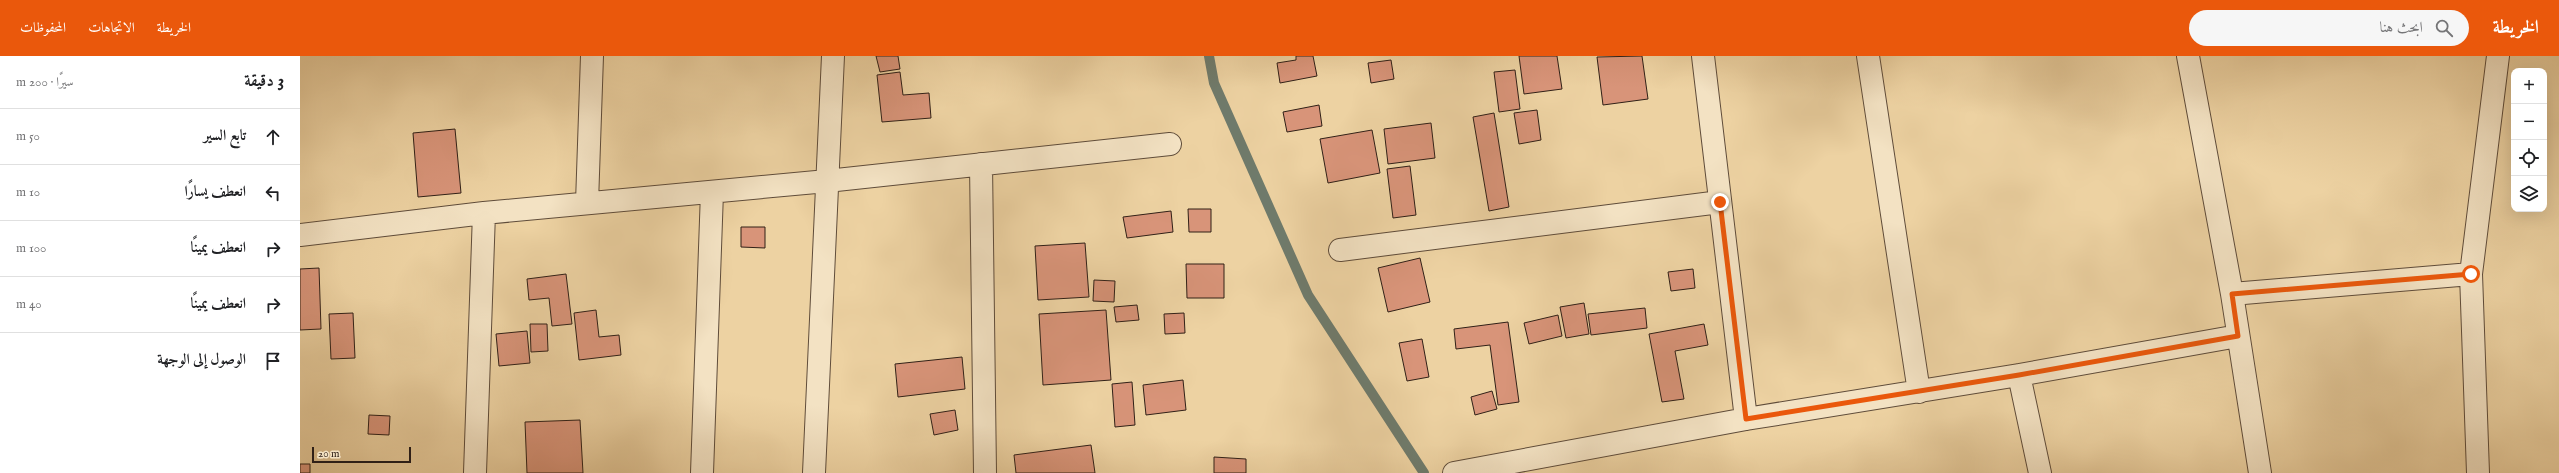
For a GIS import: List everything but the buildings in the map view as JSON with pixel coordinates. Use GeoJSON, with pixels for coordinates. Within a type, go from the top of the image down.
{"type":"FeatureCollection","features":[{"type":"Feature","properties":{"kind":"street"},"geometry":{"type":"LineString","coordinates":[[587,203],[592,56]]}},
{"type":"Feature","properties":{"kind":"street"},"geometry":{"type":"LineString","coordinates":[[814,473],[833,56]]}},
{"type":"Feature","properties":{"kind":"street"},"geometry":{"type":"LineString","coordinates":[[1703,56],[1746,419]]}},
{"type":"Feature","properties":{"kind":"street"},"geometry":{"type":"LineString","coordinates":[[1868,56],[1919,392]]}},
{"type":"Feature","properties":{"kind":"street"},"geometry":{"type":"LineString","coordinates":[[2188,56],[2232,294],[2260,473]]}},
{"type":"Feature","properties":{"kind":"street"},"geometry":{"type":"LineString","coordinates":[[2478,473],[2471,274],[2498,56]]}},
{"type":"Feature","properties":{"kind":"street"},"geometry":{"type":"LineString","coordinates":[[300,235],[484,213],[827,181],[1170,144]]}},
{"type":"Feature","properties":{"kind":"street"},"geometry":{"type":"LineString","coordinates":[[981,164],[985,473]]}},
{"type":"Feature","properties":{"kind":"street"},"geometry":{"type":"LineString","coordinates":[[702,473],[712,192]]}},
{"type":"Feature","properties":{"kind":"street"},"geometry":{"type":"LineString","coordinates":[[1340,250],[1720,202]]}},
{"type":"Feature","properties":{"kind":"street"},"geometry":{"type":"LineString","coordinates":[[476,473],[484,213]]}},
{"type":"Feature","properties":{"kind":"street"},"geometry":{"type":"LineString","coordinates":[[2232,294],[2471,274]]}},
{"type":"Feature","properties":{"kind":"street"},"geometry":{"type":"LineString","coordinates":[[1454,473],[1746,419],[1919,392],[2238,336]]}},
{"type":"Feature","properties":{"kind":"street"},"geometry":{"type":"LineString","coordinates":[[2019,375],[2040,473]]}},
{"type":"Feature","properties":{"kind":"waterway"},"geometry":{"type":"LineString","coordinates":[[1209,56],[1214,83],[1308,295],[1424,473]]}},
{"type":"Feature","properties":{"kind":"route"},"geometry":{"type":"LineString","coordinates":[[1720,202],[1746,419],[1919,392],[2238,336],[2232,294],[2471,274]]}}]}
